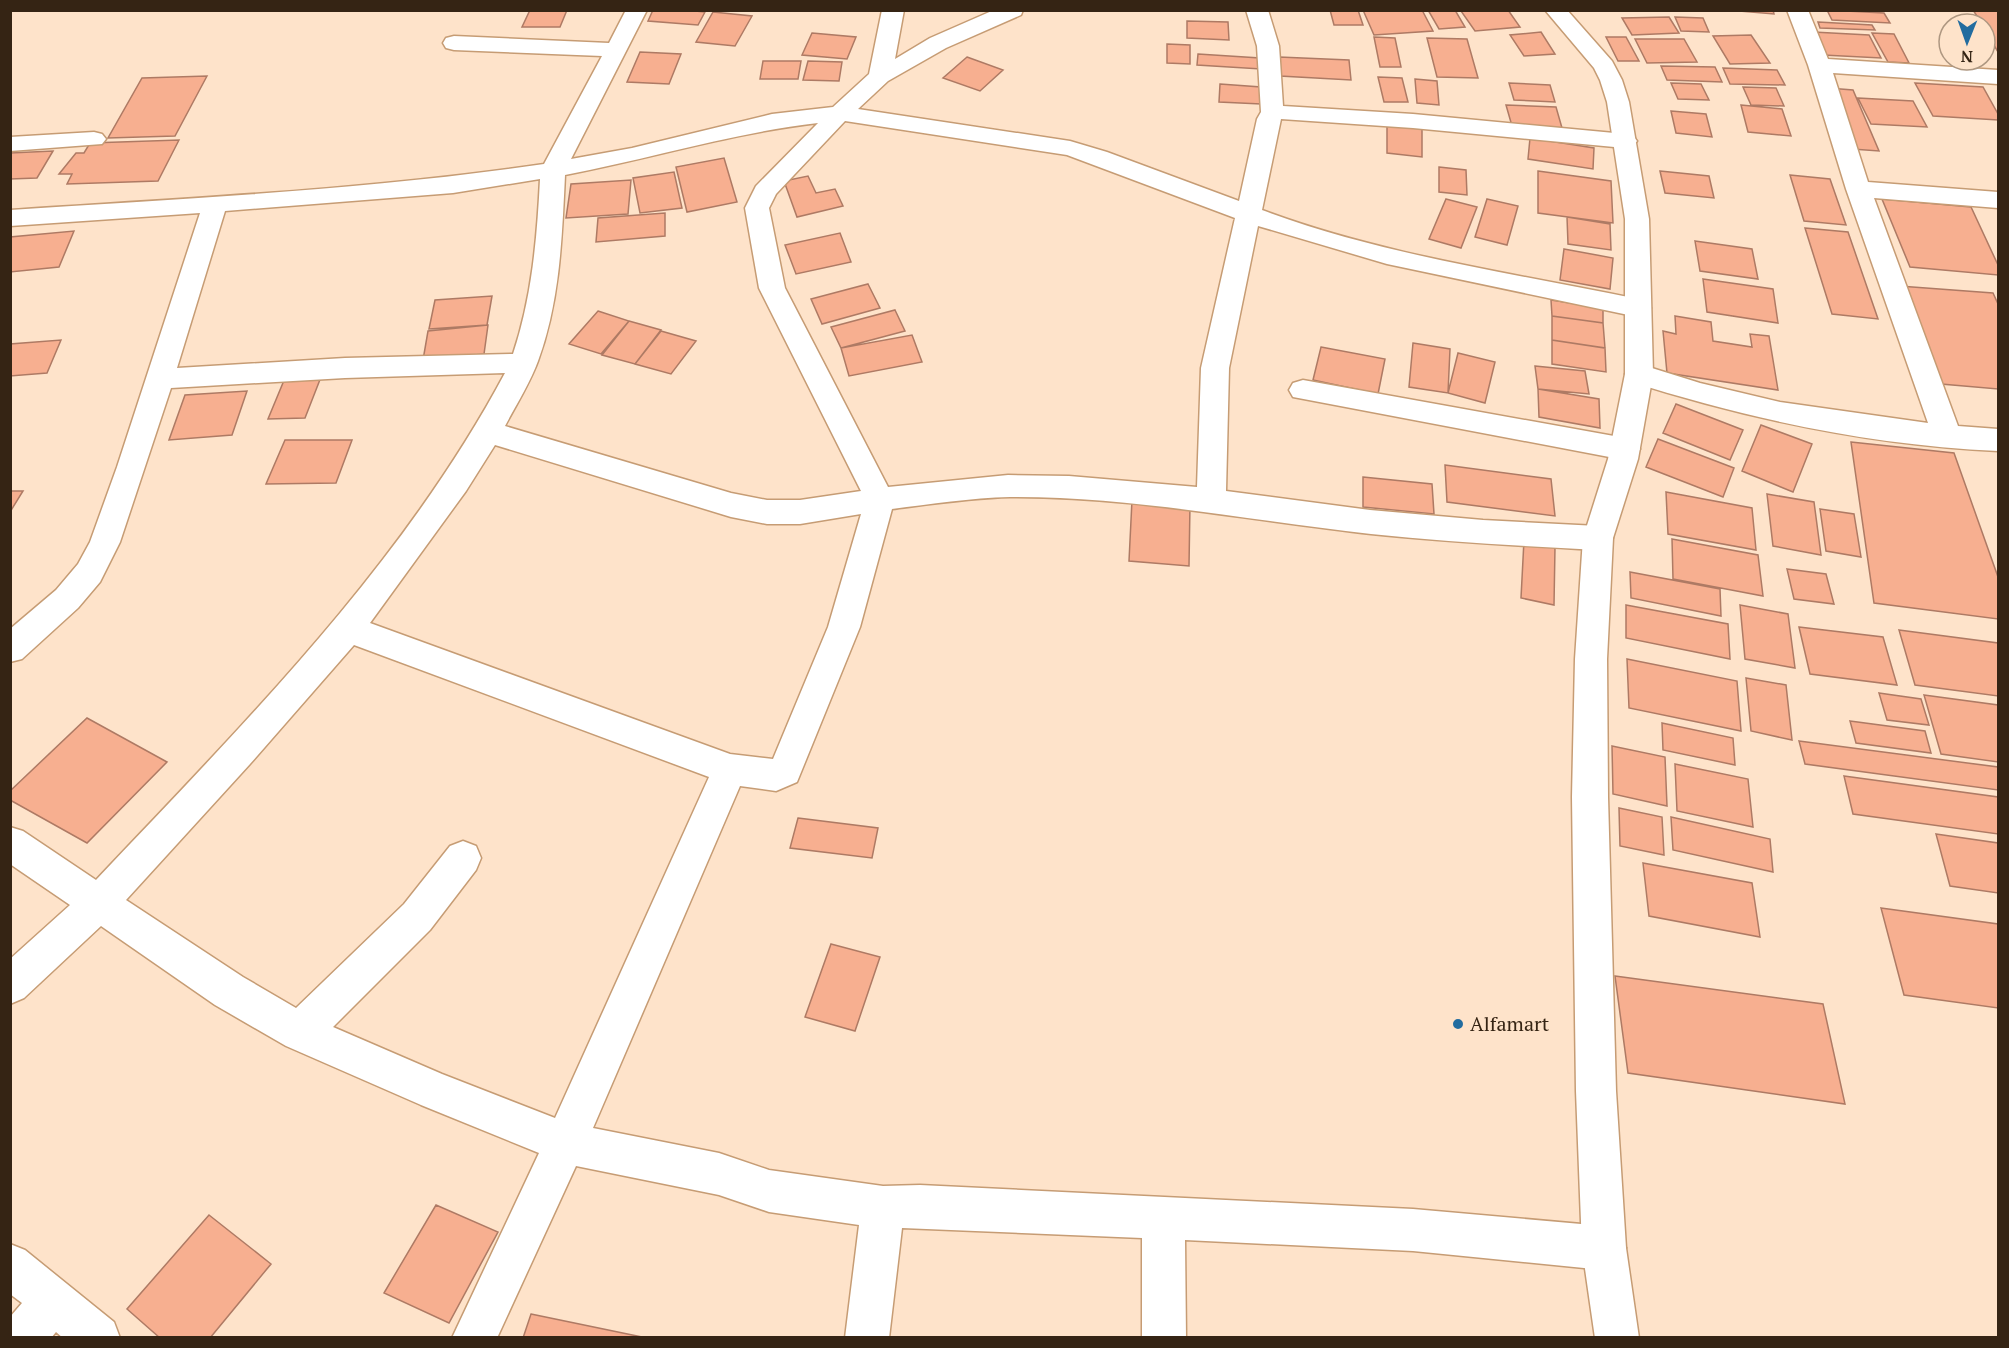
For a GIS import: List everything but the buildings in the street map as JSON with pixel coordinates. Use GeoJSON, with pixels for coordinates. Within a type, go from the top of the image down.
{"type":"FeatureCollection","features":[{"type":"Feature","properties":{"kind":"street"},"geometry":{"type":"LineString","coordinates":[[10,985],[100,902],[238,753],[348,629],[456,483],[488,432],[524,363],[535,329],[548,262],[553,170],[637,10]]}},
{"type":"Feature","properties":{"kind":"street"},"geometry":{"type":"LineString","coordinates":[[880,76],[893,10]]}},
{"type":"Feature","properties":{"kind":"street"},"geometry":{"type":"LineString","coordinates":[[348,629],[730,769],[776,775],[785,771],[844,627],[880,499],[772,288],[757,208],[765,191],[840,113],[880,76],[938,43],[1013,10]]}},
{"type":"Feature","properties":{"kind":"street"},"geometry":{"type":"LineString","coordinates":[[1212,500],[1215,368],[1246,214],[1269,119],[1273,112],[1268,46],[1257,10]]}},
{"type":"Feature","properties":{"kind":"street"},"geometry":{"type":"LineString","coordinates":[[1555,10],[1604,66],[1618,102],[1637,219],[1639,374],[1624,449],[1598,538],[1591,658],[1590,797],[1596,1091],[1604,1248],[1617,1338]]}},
{"type":"Feature","properties":{"kind":"street"},"geometry":{"type":"LineString","coordinates":[[1797,10],[1819,65],[1858,189],[1947,436]]}},
{"type":"Feature","properties":{"kind":"street"},"geometry":{"type":"LineString","coordinates":[[454,43],[616,50]]}},
{"type":"Feature","properties":{"kind":"street"},"geometry":{"type":"LineString","coordinates":[[1819,65],[1998,77]]}},
{"type":"Feature","properties":{"kind":"street"},"geometry":{"type":"LineString","coordinates":[[1273,112],[1413,121],[1624,141]]}},
{"type":"Feature","properties":{"kind":"street"},"geometry":{"type":"LineString","coordinates":[[10,218],[441,186],[553,170],[632,155],[772,121],[840,113],[1070,148],[1108,160],[1246,214],[1387,256],[1638,308]]}},
{"type":"Feature","properties":{"kind":"street"},"geometry":{"type":"LineString","coordinates":[[10,144],[94,139]]}},
{"type":"Feature","properties":{"kind":"street"},"geometry":{"type":"LineString","coordinates":[[1858,189],[1998,200]]}},
{"type":"Feature","properties":{"kind":"street"},"geometry":{"type":"LineString","coordinates":[[10,649],[67,599],[89,573],[105,542],[121,502],[214,204]]}},
{"type":"Feature","properties":{"kind":"street"},"geometry":{"type":"LineString","coordinates":[[160,379],[345,368],[524,363]]}},
{"type":"Feature","properties":{"kind":"street"},"geometry":{"type":"LineString","coordinates":[[1639,374],[1708,396],[1774,411],[1947,436],[1996,447]]}},
{"type":"Feature","properties":{"kind":"street"},"geometry":{"type":"LineString","coordinates":[[1303,390],[1624,449]]}},
{"type":"Feature","properties":{"kind":"street"},"geometry":{"type":"LineString","coordinates":[[488,432],[731,506],[767,512],[836,507],[880,499],[1008,486],[1069,487],[1212,500],[1370,522],[1483,532],[1598,538]]}},
{"type":"Feature","properties":{"kind":"street"},"geometry":{"type":"LineString","coordinates":[[474,1338],[657,943],[730,769]]}},
{"type":"Feature","properties":{"kind":"street"},"geometry":{"type":"LineString","coordinates":[[10,843],[229,991],[300,1032],[435,1091],[566,1143],[719,1174],[770,1191],[883,1207],[920,1206],[1163,1219],[1260,1221],[1413,1230],[1604,1248]]}},
{"type":"Feature","properties":{"kind":"street"},"geometry":{"type":"LineString","coordinates":[[300,1032],[417,916],[463,858]]}},
{"type":"Feature","properties":{"kind":"street"},"geometry":{"type":"LineString","coordinates":[[867,1338],[883,1207]]}},
{"type":"Feature","properties":{"kind":"street"},"geometry":{"type":"LineString","coordinates":[[1163,1219],[1164,1338]]}},
{"type":"Feature","properties":{"kind":"street"},"geometry":{"type":"LineString","coordinates":[[10,1265],[98,1338]]}},
{"type":"Feature","properties":{"kind":"street"},"geometry":{"type":"LineString","coordinates":[[22,1338],[53,1301]]}},
{"type":"Feature","properties":{"kind":"place","name":"Alfamart"},"geometry":{"type":"Point","coordinates":[1458,1024]}}]}
